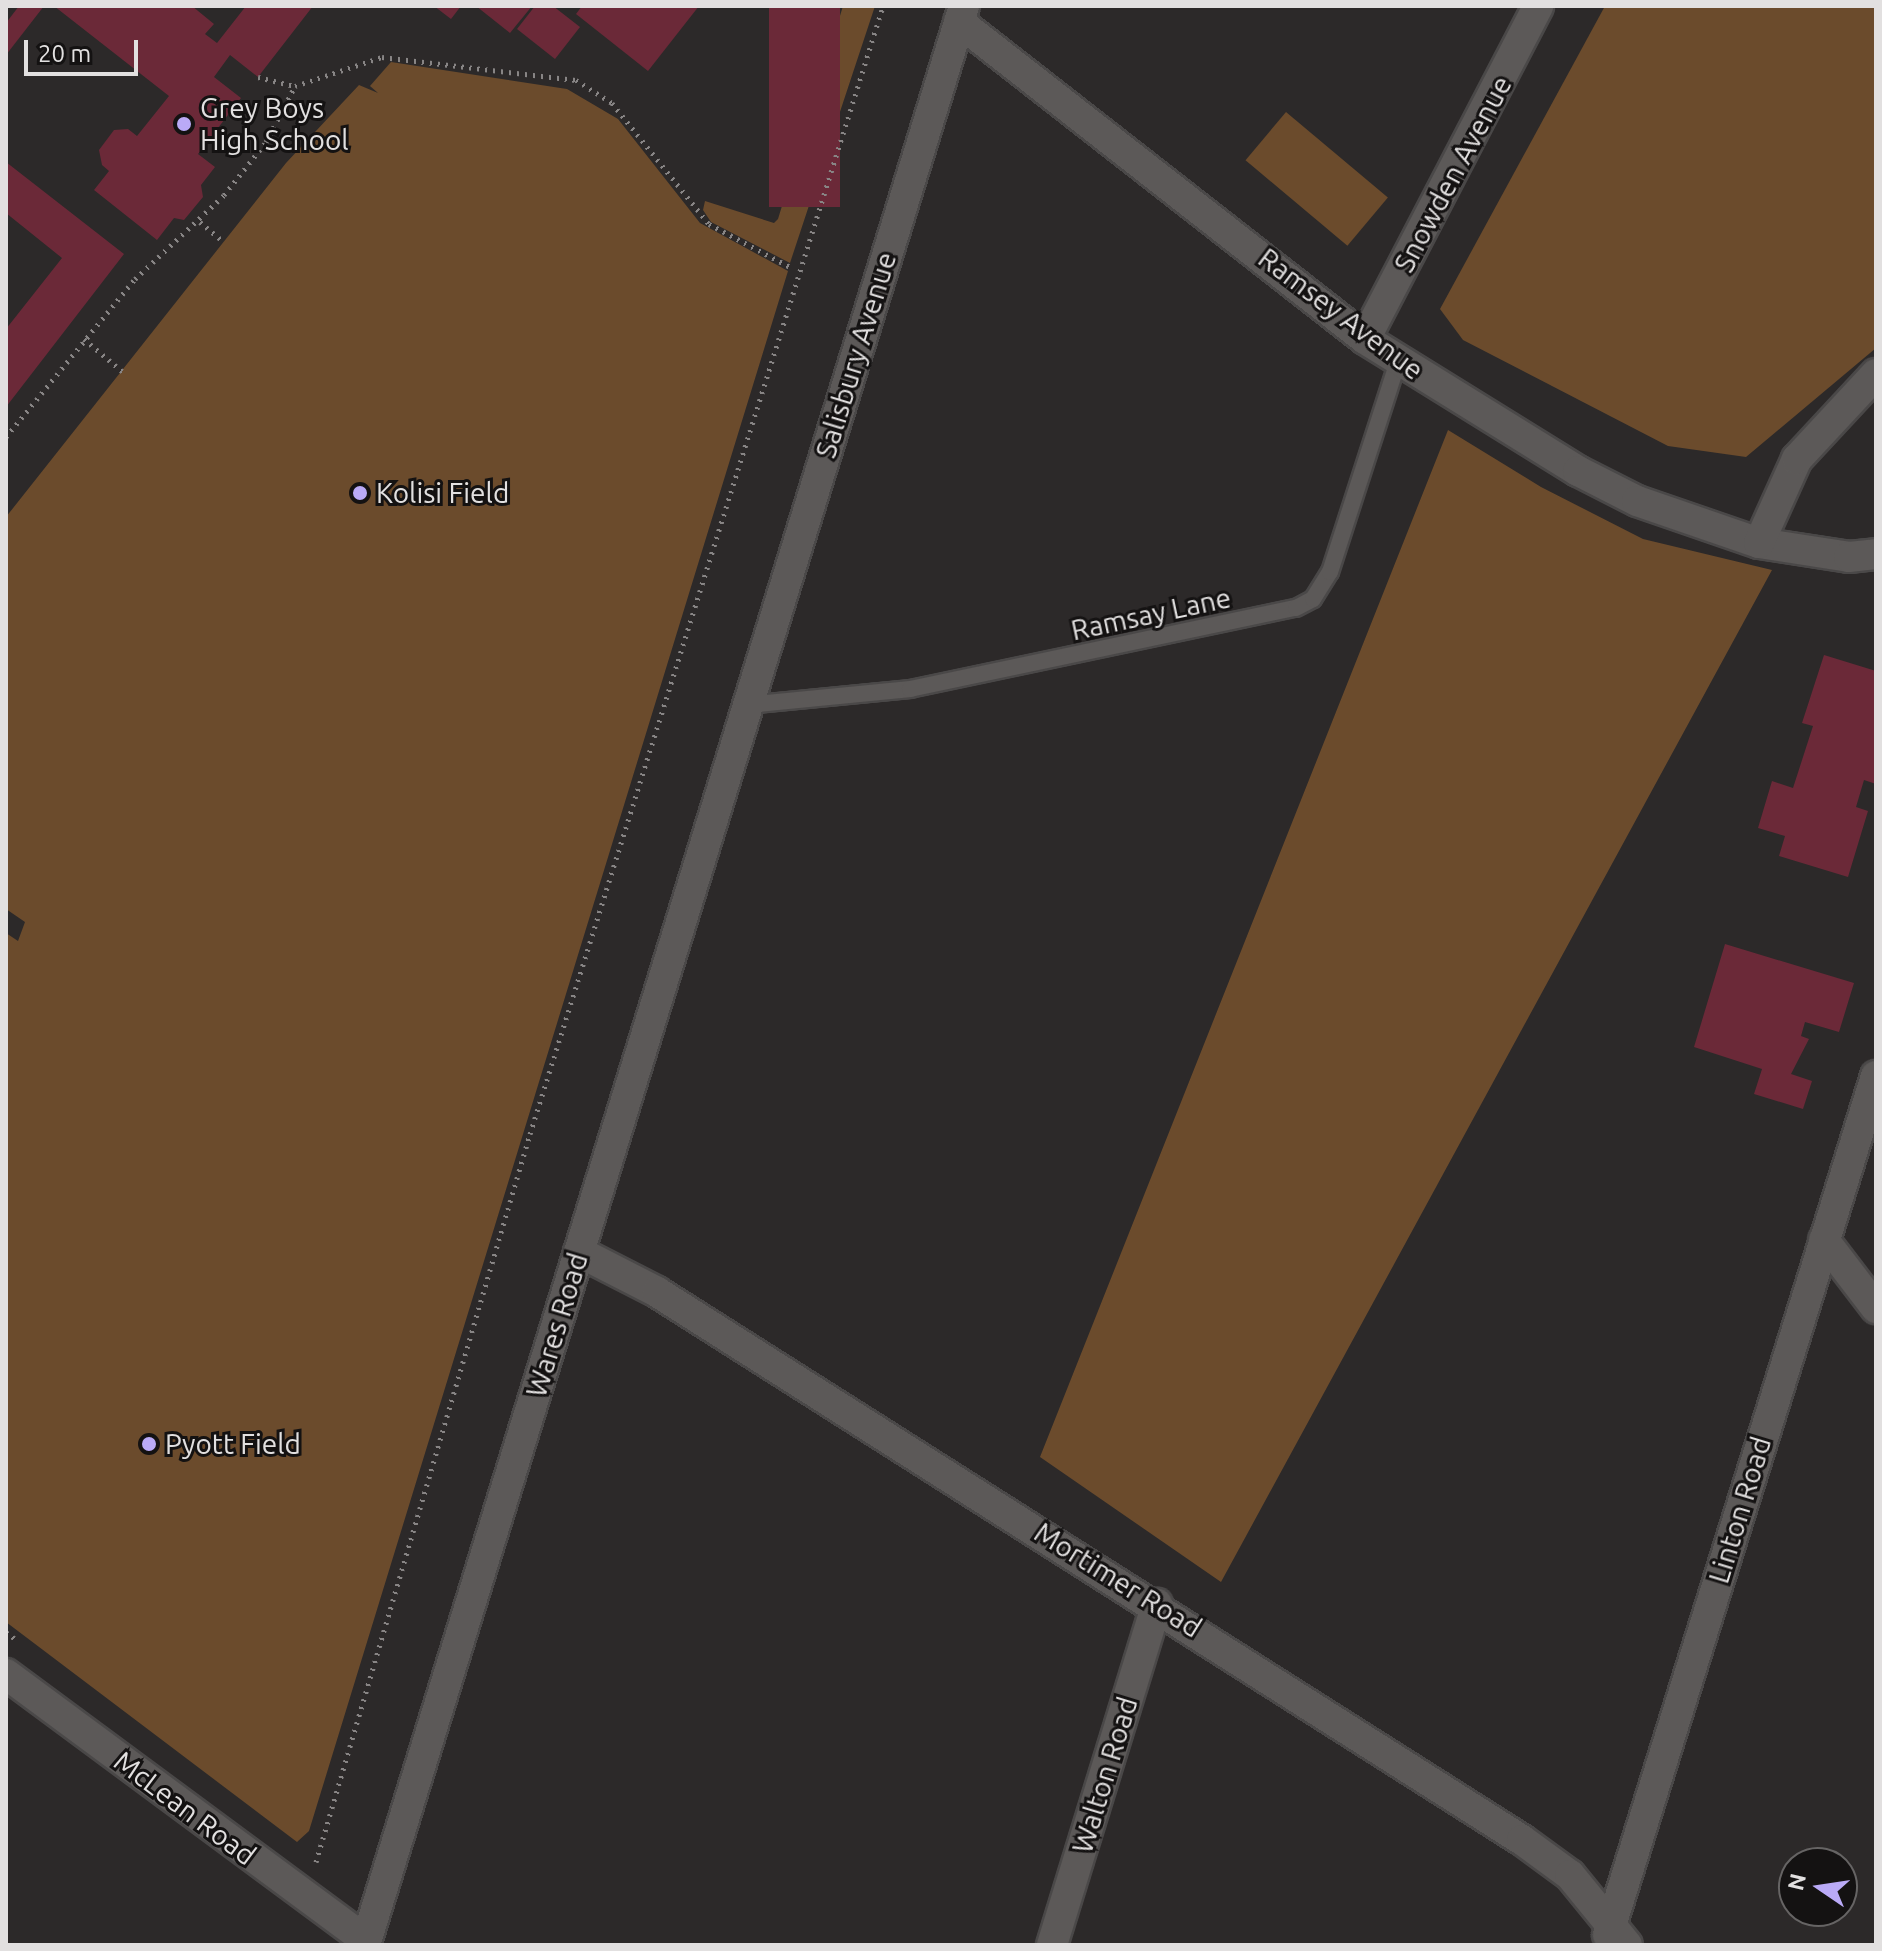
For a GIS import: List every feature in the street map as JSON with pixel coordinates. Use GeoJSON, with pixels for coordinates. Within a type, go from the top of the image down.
{"type":"FeatureCollection","features":[{"type":"Feature","properties":{"kind":"street","name":"Snowden Avenue"},"geometry":{"type":"LineString","coordinates":[[1365,339],[1538,6]]}},
{"type":"Feature","properties":{"kind":"street","name":"Ramsey Avenue"},"geometry":{"type":"LineString","coordinates":[[962,14],[1365,339],[1624,495],[1759,543],[1849,557],[1876,554]]}},
{"type":"Feature","properties":{"kind":"street","name":"Salisbury Avenue"},"geometry":{"type":"LineString","coordinates":[[747,705],[962,14]]}},
{"type":"Feature","properties":{"kind":"street"},"geometry":{"type":"LineString","coordinates":[[1759,543],[1797,459],[1876,374]]}},
{"type":"Feature","properties":{"kind":"street","name":"Wares Road"},"geometry":{"type":"LineString","coordinates":[[366,1942],[747,705]]}},
{"type":"Feature","properties":{"kind":"street","name":"Linton Road"},"geometry":{"type":"LineString","coordinates":[[1615,1937],[1876,1076]]}},
{"type":"Feature","properties":{"kind":"street"},"geometry":{"type":"LineString","coordinates":[[1824,1240],[1876,1308]]}},
{"type":"Feature","properties":{"kind":"street","name":"Mortimer Road"},"geometry":{"type":"LineString","coordinates":[[579,1252],[657,1292],[1157,1604],[1522,1840],[1570,1875],[1615,1937]]}},
{"type":"Feature","properties":{"kind":"street","name":"Walton Road"},"geometry":{"type":"LineString","coordinates":[[1052,1945],[1157,1604]]}},
{"type":"Feature","properties":{"kind":"street","name":"McLean Road"},"geometry":{"type":"LineString","coordinates":[[6,1674],[366,1942]]}},
{"type":"Feature","properties":{"kind":"lane","name":"Ramsay Lane"},"geometry":{"type":"LineString","coordinates":[[747,705],[910,689],[998,673],[1305,604],[1322,589],[1330,572],[1398,361]]}},
{"type":"Feature","properties":{"kind":"path"},"geometry":{"type":"LineString","coordinates":[[315,1864],[520,1164],[883,6]]}},
{"type":"Feature","properties":{"kind":"path"},"geometry":{"type":"LineString","coordinates":[[258,77],[295,86],[382,57],[576,80],[603,94],[630,122],[709,224],[792,268]]}},
{"type":"Feature","properties":{"kind":"path"},"geometry":{"type":"LineString","coordinates":[[6,437],[83,339],[157,254],[200,222],[266,142],[295,86]]}},
{"type":"Feature","properties":{"kind":"path"},"geometry":{"type":"LineString","coordinates":[[200,222],[224,242]]}},
{"type":"Feature","properties":{"kind":"path"},"geometry":{"type":"LineString","coordinates":[[83,339],[123,372]]}},
{"type":"Feature","properties":{"kind":"shaded area"},"geometry":{"type":"Polygon","coordinates":[[[843,6],[875,6],[790,263],[711,222],[703,210],[705,201],[774,223],[778,219],[843,6]]]}},
{"type":"Feature","properties":{"kind":"shaded area"},"geometry":{"type":"Polygon","coordinates":[[[1605,6],[1876,6],[1876,348],[1746,457],[1668,446],[1463,340],[1440,309],[1605,6]]]}},
{"type":"Feature","properties":{"kind":"shaded area"},"geometry":{"type":"Polygon","coordinates":[[[391,62],[567,89],[618,119],[700,223],[788,271],[309,1831],[297,1842],[6,1622],[6,933],[18,941],[25,922],[6,909],[6,517],[286,163],[359,85],[378,93],[370,86],[391,62]]]}},
{"type":"Feature","properties":{"kind":"shaded area"},"geometry":{"type":"Polygon","coordinates":[[[1286,112],[1388,197],[1347,246],[1246,160],[1286,112]]]}},
{"type":"Feature","properties":{"kind":"shaded area"},"geometry":{"type":"Polygon","coordinates":[[[1448,430],[1541,487],[1643,539],[1772,570],[1221,1582],[1040,1457],[1448,430]]]}},
{"type":"Feature","properties":{"kind":"building"},"geometry":{"type":"Polygon","coordinates":[[[19,6],[44,6],[6,55],[6,23],[19,6]]]}},
{"type":"Feature","properties":{"kind":"building","name":"Grey Boys High School"},"geometry":{"type":"Polygon","coordinates":[[[54,6],[192,6],[214,24],[205,34],[217,43],[246,6],[313,6],[258,77],[230,55],[214,77],[241,98],[198,154],[215,167],[201,185],[203,197],[184,220],[174,218],[157,240],[94,190],[109,171],[102,165],[99,150],[114,130],[128,129],[137,136],[169,96],[54,6]]]}},
{"type":"Feature","properties":{"kind":"building"},"geometry":{"type":"Polygon","coordinates":[[[434,6],[461,6],[451,19],[434,6]]]}},
{"type":"Feature","properties":{"kind":"building"},"geometry":{"type":"Polygon","coordinates":[[[476,6],[532,6],[510,33],[476,6]]]}},
{"type":"Feature","properties":{"kind":"building"},"geometry":{"type":"Polygon","coordinates":[[[535,6],[553,6],[580,27],[555,59],[517,29],[535,6]]]}},
{"type":"Feature","properties":{"kind":"building"},"geometry":{"type":"Polygon","coordinates":[[[582,6],[699,6],[648,71],[576,14],[582,6]]]}},
{"type":"Feature","properties":{"kind":"building"},"geometry":{"type":"Polygon","coordinates":[[[769,6],[840,6],[840,207],[769,207],[769,6]]]}},
{"type":"Feature","properties":{"kind":"building"},"geometry":{"type":"Polygon","coordinates":[[[6,162],[124,254],[6,407],[6,329],[62,258],[6,213],[6,162]]]}},
{"type":"Feature","properties":{"kind":"building"},"geometry":{"type":"Polygon","coordinates":[[[1824,655],[1876,671],[1876,784],[1864,780],[1856,807],[1868,811],[1848,877],[1779,856],[1785,836],[1758,828],[1772,781],[1793,788],[1813,726],[1802,723],[1824,655]]]}},
{"type":"Feature","properties":{"kind":"building"},"geometry":{"type":"Polygon","coordinates":[[[1725,944],[1854,983],[1839,1032],[1805,1022],[1801,1036],[1809,1039],[1791,1074],[1812,1081],[1803,1109],[1754,1094],[1762,1069],[1694,1047],[1725,944]]]}},
{"type":"Feature","properties":{"kind":"place","name":"Grey Boys High School"},"geometry":{"type":"Point","coordinates":[184,124]}},
{"type":"Feature","properties":{"kind":"place","name":"Kolisi Field"},"geometry":{"type":"Point","coordinates":[360,493]}},
{"type":"Feature","properties":{"kind":"place","name":"Pyott Field"},"geometry":{"type":"Point","coordinates":[149,1444]}}]}
